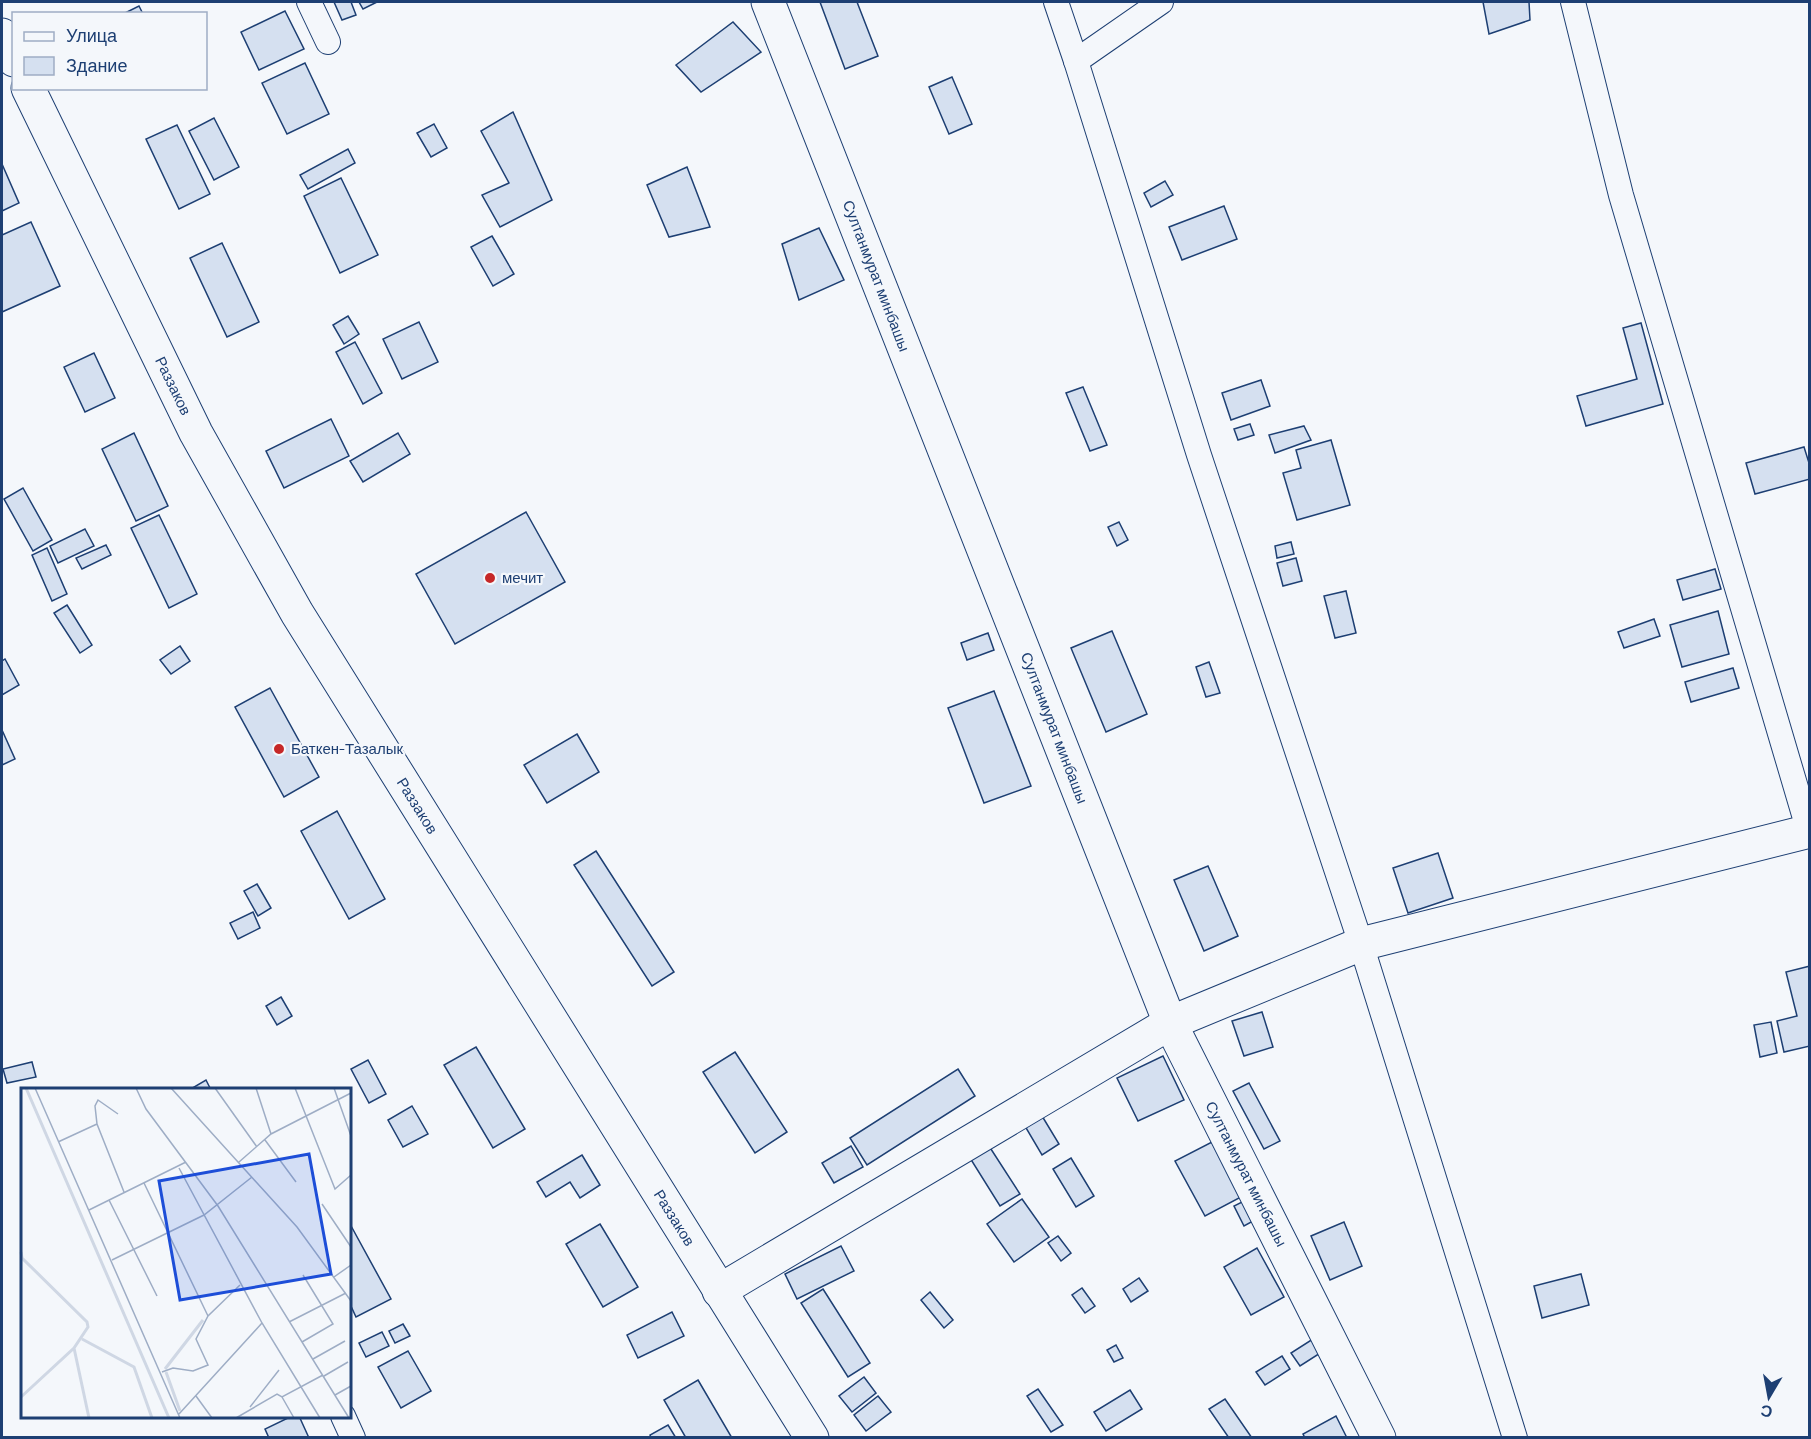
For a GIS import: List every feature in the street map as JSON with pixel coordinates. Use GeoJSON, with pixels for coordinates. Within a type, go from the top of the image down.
{"type":"FeatureCollection","features":[{"type":"Feature","properties":{"kind":"street"},"geometry":{"type":"LineString","coordinates":[[309,2],[328,42]]}},
{"type":"Feature","properties":{"kind":"street","name":"Султанмурат минбашы"},"geometry":{"type":"LineString","coordinates":[[768,2],[1170,1023],[1379,1437]]}},
{"type":"Feature","properties":{"kind":"street"},"geometry":{"type":"LineString","coordinates":[[1056,2],[1199,455],[1361,944],[1515,1437]]}},
{"type":"Feature","properties":{"kind":"street"},"geometry":{"type":"LineString","coordinates":[[1076,62],[1161,2]]}},
{"type":"Feature","properties":{"kind":"street"},"geometry":{"type":"LineString","coordinates":[[719,1291],[1170,1023],[1361,944],[1809,832],[1621,195],[1574,2]]}},
{"type":"Feature","properties":{"kind":"street"},"geometry":{"type":"LineString","coordinates":[[2,35],[12,56]]}},
{"type":"Feature","properties":{"kind":"street","name":"Раззаков"},"geometry":{"type":"LineString","coordinates":[[29,90],[196,433],[297,613],[812,1437]]}},
{"type":"Feature","properties":{"kind":"street"},"geometry":{"type":"LineString","coordinates":[[344,1418],[353,1437]]}},
{"type":"Feature","properties":{"kind":"building"},"geometry":{"type":"Polygon","coordinates":[[[334,2],[351,2],[356,15],[342,20],[334,2]]]}},
{"type":"Feature","properties":{"kind":"building"},"geometry":{"type":"Polygon","coordinates":[[[359,2],[377,2],[363,9],[359,2]]]}},
{"type":"Feature","properties":{"kind":"building"},"geometry":{"type":"Polygon","coordinates":[[[820,2],[857,2],[878,56],[845,69],[820,2]]]}},
{"type":"Feature","properties":{"kind":"building"},"geometry":{"type":"Polygon","coordinates":[[[1483,2],[1529,2],[1530,20],[1489,34],[1483,2]]]}},
{"type":"Feature","properties":{"kind":"building"},"geometry":{"type":"Polygon","coordinates":[[[139,6],[142,12],[127,12],[139,6]]]}},
{"type":"Feature","properties":{"kind":"building"},"geometry":{"type":"Polygon","coordinates":[[[285,11],[304,49],[259,70],[241,32],[285,11]]]}},
{"type":"Feature","properties":{"kind":"building"},"geometry":{"type":"Polygon","coordinates":[[[733,22],[761,52],[701,92],[676,65],[733,22]]]}},
{"type":"Feature","properties":{"kind":"building"},"geometry":{"type":"Polygon","coordinates":[[[305,63],[329,114],[287,134],[262,83],[305,63]]]}},
{"type":"Feature","properties":{"kind":"building"},"geometry":{"type":"Polygon","coordinates":[[[952,77],[972,124],[949,134],[929,87],[952,77]]]}},
{"type":"Feature","properties":{"kind":"building"},"geometry":{"type":"Polygon","coordinates":[[[513,112],[552,200],[500,227],[482,195],[509,183],[481,131],[513,112]]]}},
{"type":"Feature","properties":{"kind":"building"},"geometry":{"type":"Polygon","coordinates":[[[214,118],[239,167],[214,180],[189,131],[214,118]]]}},
{"type":"Feature","properties":{"kind":"building"},"geometry":{"type":"Polygon","coordinates":[[[434,124],[447,148],[431,157],[417,133],[434,124]]]}},
{"type":"Feature","properties":{"kind":"building"},"geometry":{"type":"Polygon","coordinates":[[[177,125],[210,194],[179,209],[146,139],[177,125]]]}},
{"type":"Feature","properties":{"kind":"building"},"geometry":{"type":"Polygon","coordinates":[[[348,149],[355,163],[308,189],[300,175],[348,149]]]}},
{"type":"Feature","properties":{"kind":"building"},"geometry":{"type":"Polygon","coordinates":[[[2,164],[19,203],[2,211],[2,164]]]}},
{"type":"Feature","properties":{"kind":"building"},"geometry":{"type":"Polygon","coordinates":[[[687,167],[710,227],[669,237],[647,185],[687,167]]]}},
{"type":"Feature","properties":{"kind":"building"},"geometry":{"type":"Polygon","coordinates":[[[341,178],[378,255],[340,273],[304,196],[341,178]]]}},
{"type":"Feature","properties":{"kind":"building"},"geometry":{"type":"Polygon","coordinates":[[[1165,181],[1173,195],[1151,207],[1144,193],[1165,181]]]}},
{"type":"Feature","properties":{"kind":"building"},"geometry":{"type":"Polygon","coordinates":[[[1224,206],[1237,239],[1182,260],[1169,227],[1224,206]]]}},
{"type":"Feature","properties":{"kind":"building"},"geometry":{"type":"Polygon","coordinates":[[[31,222],[60,286],[2,312],[2,235],[31,222]]]}},
{"type":"Feature","properties":{"kind":"building"},"geometry":{"type":"Polygon","coordinates":[[[819,228],[844,280],[799,300],[782,244],[819,228]]]}},
{"type":"Feature","properties":{"kind":"building"},"geometry":{"type":"Polygon","coordinates":[[[492,236],[514,274],[493,286],[471,247],[492,236]]]}},
{"type":"Feature","properties":{"kind":"building"},"geometry":{"type":"Polygon","coordinates":[[[222,243],[259,322],[227,337],[190,258],[222,243]]]}},
{"type":"Feature","properties":{"kind":"building"},"geometry":{"type":"Polygon","coordinates":[[[348,316],[359,334],[344,344],[333,325],[348,316]]]}},
{"type":"Feature","properties":{"kind":"building"},"geometry":{"type":"Polygon","coordinates":[[[419,322],[438,362],[402,379],[383,339],[419,322]]]}},
{"type":"Feature","properties":{"kind":"building"},"geometry":{"type":"Polygon","coordinates":[[[1641,323],[1663,404],[1586,426],[1577,396],[1637,379],[1623,328],[1641,323]]]}},
{"type":"Feature","properties":{"kind":"building"},"geometry":{"type":"Polygon","coordinates":[[[355,342],[382,393],[363,404],[336,352],[355,342]]]}},
{"type":"Feature","properties":{"kind":"building"},"geometry":{"type":"Polygon","coordinates":[[[94,353],[115,398],[85,412],[64,367],[94,353]]]}},
{"type":"Feature","properties":{"kind":"building"},"geometry":{"type":"Polygon","coordinates":[[[1261,380],[1270,406],[1231,420],[1222,393],[1261,380]]]}},
{"type":"Feature","properties":{"kind":"building"},"geometry":{"type":"Polygon","coordinates":[[[1083,387],[1107,445],[1090,451],[1066,393],[1083,387]]]}},
{"type":"Feature","properties":{"kind":"building"},"geometry":{"type":"Polygon","coordinates":[[[331,419],[349,456],[284,488],[266,451],[331,419]]]}},
{"type":"Feature","properties":{"kind":"building"},"geometry":{"type":"Polygon","coordinates":[[[1250,424],[1254,435],[1238,440],[1234,429],[1250,424]]]}},
{"type":"Feature","properties":{"kind":"building"},"geometry":{"type":"Polygon","coordinates":[[[1304,426],[1311,440],[1275,453],[1269,435],[1304,426]]]}},
{"type":"Feature","properties":{"kind":"building"},"geometry":{"type":"Polygon","coordinates":[[[134,433],[168,506],[136,521],[102,449],[134,433]]]}},
{"type":"Feature","properties":{"kind":"building"},"geometry":{"type":"Polygon","coordinates":[[[398,433],[410,454],[363,482],[350,461],[398,433]]]}},
{"type":"Feature","properties":{"kind":"building"},"geometry":{"type":"Polygon","coordinates":[[[1331,440],[1350,505],[1297,520],[1283,473],[1301,468],[1296,450],[1331,440]]]}},
{"type":"Feature","properties":{"kind":"building"},"geometry":{"type":"Polygon","coordinates":[[[1804,447],[1810,466],[1810,479],[1755,494],[1746,463],[1804,447]]]}},
{"type":"Feature","properties":{"kind":"building"},"geometry":{"type":"Polygon","coordinates":[[[23,488],[52,540],[33,551],[4,499],[23,488]]]}},
{"type":"Feature","properties":{"kind":"building","name":"мечит"},"geometry":{"type":"Polygon","coordinates":[[[526,512],[565,582],[455,644],[416,574],[526,512]]]}},
{"type":"Feature","properties":{"kind":"building"},"geometry":{"type":"Polygon","coordinates":[[[159,515],[197,594],[169,608],[131,528],[159,515]]]}},
{"type":"Feature","properties":{"kind":"building"},"geometry":{"type":"Polygon","coordinates":[[[1119,522],[1128,540],[1117,546],[1108,527],[1119,522]]]}},
{"type":"Feature","properties":{"kind":"building"},"geometry":{"type":"Polygon","coordinates":[[[85,529],[94,546],[58,563],[50,546],[85,529]]]}},
{"type":"Feature","properties":{"kind":"building"},"geometry":{"type":"Polygon","coordinates":[[[1291,542],[1294,554],[1277,558],[1275,546],[1291,542]]]}},
{"type":"Feature","properties":{"kind":"building"},"geometry":{"type":"Polygon","coordinates":[[[106,545],[111,555],[82,569],[76,558],[106,545]]]}},
{"type":"Feature","properties":{"kind":"building"},"geometry":{"type":"Polygon","coordinates":[[[47,548],[67,594],[52,601],[32,555],[47,548]]]}},
{"type":"Feature","properties":{"kind":"building"},"geometry":{"type":"Polygon","coordinates":[[[1296,558],[1302,581],[1283,586],[1277,563],[1296,558]]]}},
{"type":"Feature","properties":{"kind":"building"},"geometry":{"type":"Polygon","coordinates":[[[1715,569],[1721,589],[1683,600],[1677,580],[1715,569]]]}},
{"type":"Feature","properties":{"kind":"building"},"geometry":{"type":"Polygon","coordinates":[[[1346,591],[1356,633],[1335,638],[1324,596],[1346,591]]]}},
{"type":"Feature","properties":{"kind":"building"},"geometry":{"type":"Polygon","coordinates":[[[67,605],[92,645],[80,653],[54,613],[67,605]]]}},
{"type":"Feature","properties":{"kind":"building"},"geometry":{"type":"Polygon","coordinates":[[[1718,611],[1729,654],[1682,667],[1670,625],[1718,611]]]}},
{"type":"Feature","properties":{"kind":"building"},"geometry":{"type":"Polygon","coordinates":[[[1654,619],[1660,636],[1624,648],[1618,632],[1654,619]]]}},
{"type":"Feature","properties":{"kind":"building"},"geometry":{"type":"Polygon","coordinates":[[[1112,631],[1147,714],[1106,732],[1071,648],[1112,631]]]}},
{"type":"Feature","properties":{"kind":"building"},"geometry":{"type":"Polygon","coordinates":[[[988,633],[994,650],[967,660],[961,643],[988,633]]]}},
{"type":"Feature","properties":{"kind":"building"},"geometry":{"type":"Polygon","coordinates":[[[180,646],[190,661],[171,674],[160,660],[180,646]]]}},
{"type":"Feature","properties":{"kind":"building"},"geometry":{"type":"Polygon","coordinates":[[[5,659],[19,685],[2,695],[2,661],[5,659]]]}},
{"type":"Feature","properties":{"kind":"building"},"geometry":{"type":"Polygon","coordinates":[[[1209,662],[1220,693],[1206,697],[1196,667],[1209,662]]]}},
{"type":"Feature","properties":{"kind":"building"},"geometry":{"type":"Polygon","coordinates":[[[1733,668],[1739,688],[1691,702],[1685,682],[1733,668]]]}},
{"type":"Feature","properties":{"kind":"building"},"geometry":{"type":"Polygon","coordinates":[[[270,688],[319,777],[284,797],[235,707],[270,688]]]}},
{"type":"Feature","properties":{"kind":"building"},"geometry":{"type":"Polygon","coordinates":[[[994,691],[1031,786],[984,803],[948,708],[994,691]]]}},
{"type":"Feature","properties":{"kind":"building"},"geometry":{"type":"Polygon","coordinates":[[[2,730],[15,759],[2,765],[2,730]]]}},
{"type":"Feature","properties":{"kind":"building"},"geometry":{"type":"Polygon","coordinates":[[[577,734],[599,772],[547,803],[524,765],[577,734]]]}},
{"type":"Feature","properties":{"kind":"building"},"geometry":{"type":"Polygon","coordinates":[[[337,811],[385,899],[349,919],[301,831],[337,811]]]}},
{"type":"Feature","properties":{"kind":"building"},"geometry":{"type":"Polygon","coordinates":[[[596,851],[674,972],[652,986],[574,865],[596,851]]]}},
{"type":"Feature","properties":{"kind":"building"},"geometry":{"type":"Polygon","coordinates":[[[1438,853],[1453,898],[1408,913],[1393,868],[1438,853]]]}},
{"type":"Feature","properties":{"kind":"building"},"geometry":{"type":"Polygon","coordinates":[[[1208,866],[1238,936],[1204,951],[1174,880],[1208,866]]]}},
{"type":"Feature","properties":{"kind":"building"},"geometry":{"type":"Polygon","coordinates":[[[257,884],[271,908],[258,916],[244,891],[257,884]]]}},
{"type":"Feature","properties":{"kind":"building"},"geometry":{"type":"Polygon","coordinates":[[[253,912],[260,928],[238,939],[230,923],[253,912]]]}},
{"type":"Feature","properties":{"kind":"building"},"geometry":{"type":"Polygon","coordinates":[[[1810,966],[1810,1046],[1784,1052],[1777,1021],[1797,1016],[1786,972],[1810,966]]]}},
{"type":"Feature","properties":{"kind":"building"},"geometry":{"type":"Polygon","coordinates":[[[281,997],[292,1016],[277,1025],[266,1006],[281,997]]]}},
{"type":"Feature","properties":{"kind":"building"},"geometry":{"type":"Polygon","coordinates":[[[1262,1012],[1273,1047],[1244,1056],[1232,1021],[1262,1012]]]}},
{"type":"Feature","properties":{"kind":"building"},"geometry":{"type":"Polygon","coordinates":[[[1771,1022],[1777,1053],[1760,1057],[1754,1025],[1771,1022]]]}},
{"type":"Feature","properties":{"kind":"building"},"geometry":{"type":"Polygon","coordinates":[[[476,1047],[525,1129],[493,1148],[444,1065],[476,1047]]]}},
{"type":"Feature","properties":{"kind":"building"},"geometry":{"type":"Polygon","coordinates":[[[735,1052],[787,1132],[755,1153],[703,1072],[735,1052]]]}},
{"type":"Feature","properties":{"kind":"building"},"geometry":{"type":"Polygon","coordinates":[[[1163,1056],[1184,1100],[1138,1121],[1117,1078],[1163,1056]]]}},
{"type":"Feature","properties":{"kind":"building"},"geometry":{"type":"Polygon","coordinates":[[[368,1060],[386,1094],[369,1103],[351,1069],[368,1060]]]}},
{"type":"Feature","properties":{"kind":"building"},"geometry":{"type":"Polygon","coordinates":[[[32,1062],[36,1077],[7,1083],[3,1069],[32,1062]]]}},
{"type":"Feature","properties":{"kind":"building"},"geometry":{"type":"Polygon","coordinates":[[[958,1069],[975,1096],[867,1165],[850,1138],[958,1069]]]}},
{"type":"Feature","properties":{"kind":"building"},"geometry":{"type":"Polygon","coordinates":[[[206,1080],[210,1088],[192,1088],[206,1080]]]}},
{"type":"Feature","properties":{"kind":"building"},"geometry":{"type":"Polygon","coordinates":[[[1249,1083],[1280,1141],[1264,1149],[1233,1091],[1249,1083]]]}},
{"type":"Feature","properties":{"kind":"building"},"geometry":{"type":"Polygon","coordinates":[[[412,1106],[428,1134],[403,1147],[388,1120],[412,1106]]]}},
{"type":"Feature","properties":{"kind":"building"},"geometry":{"type":"Polygon","coordinates":[[[1036,1106],[1059,1144],[1042,1155],[1019,1116],[1036,1106]]]}},
{"type":"Feature","properties":{"kind":"building"},"geometry":{"type":"Polygon","coordinates":[[[1212,1142],[1241,1197],[1205,1216],[1175,1161],[1212,1142]]]}},
{"type":"Feature","properties":{"kind":"building"},"geometry":{"type":"Polygon","coordinates":[[[851,1146],[863,1167],[834,1183],[822,1163],[851,1146]]]}},
{"type":"Feature","properties":{"kind":"building"},"geometry":{"type":"Polygon","coordinates":[[[989,1146],[1020,1194],[1000,1206],[970,1158],[989,1146]]]}},
{"type":"Feature","properties":{"kind":"building"},"geometry":{"type":"Polygon","coordinates":[[[582,1155],[600,1185],[580,1198],[570,1182],[546,1197],[537,1182],[582,1155]]]}},
{"type":"Feature","properties":{"kind":"building"},"geometry":{"type":"Polygon","coordinates":[[[1071,1158],[1094,1196],[1076,1207],[1053,1169],[1071,1158]]]}},
{"type":"Feature","properties":{"kind":"building"},"geometry":{"type":"Polygon","coordinates":[[[1022,1199],[1049,1237],[1014,1262],[987,1224],[1022,1199]]]}},
{"type":"Feature","properties":{"kind":"building"},"geometry":{"type":"Polygon","coordinates":[[[1246,1200],[1255,1220],[1244,1226],[1234,1206],[1246,1200]]]}},
{"type":"Feature","properties":{"kind":"building"},"geometry":{"type":"Polygon","coordinates":[[[1344,1222],[1362,1266],[1330,1280],[1311,1236],[1344,1222]]]}},
{"type":"Feature","properties":{"kind":"building"},"geometry":{"type":"Polygon","coordinates":[[[600,1224],[638,1287],[603,1307],[566,1244],[600,1224]]]}},
{"type":"Feature","properties":{"kind":"building"},"geometry":{"type":"Polygon","coordinates":[[[351,1226],[391,1299],[356,1317],[351,1306],[351,1226]]]}},
{"type":"Feature","properties":{"kind":"building"},"geometry":{"type":"Polygon","coordinates":[[[1058,1236],[1071,1253],[1061,1261],[1048,1243],[1058,1236]]]}},
{"type":"Feature","properties":{"kind":"building"},"geometry":{"type":"Polygon","coordinates":[[[841,1246],[854,1271],[797,1299],[785,1274],[841,1246]]]}},
{"type":"Feature","properties":{"kind":"building"},"geometry":{"type":"Polygon","coordinates":[[[1257,1248],[1284,1297],[1251,1315],[1224,1267],[1257,1248]]]}},
{"type":"Feature","properties":{"kind":"building"},"geometry":{"type":"Polygon","coordinates":[[[1581,1274],[1589,1305],[1542,1318],[1534,1286],[1581,1274]]]}},
{"type":"Feature","properties":{"kind":"building"},"geometry":{"type":"Polygon","coordinates":[[[1139,1278],[1148,1291],[1131,1302],[1123,1289],[1139,1278]]]}},
{"type":"Feature","properties":{"kind":"building"},"geometry":{"type":"Polygon","coordinates":[[[1082,1288],[1095,1306],[1085,1313],[1072,1295],[1082,1288]]]}},
{"type":"Feature","properties":{"kind":"building"},"geometry":{"type":"Polygon","coordinates":[[[823,1289],[870,1363],[848,1377],[801,1303],[823,1289]]]}},
{"type":"Feature","properties":{"kind":"building"},"geometry":{"type":"Polygon","coordinates":[[[930,1292],[953,1320],[944,1328],[921,1300],[930,1292]]]}},
{"type":"Feature","properties":{"kind":"building"},"geometry":{"type":"Polygon","coordinates":[[[672,1312],[684,1336],[638,1358],[627,1335],[672,1312]]]}},
{"type":"Feature","properties":{"kind":"building"},"geometry":{"type":"Polygon","coordinates":[[[403,1324],[410,1336],[395,1343],[389,1331],[403,1324]]]}},
{"type":"Feature","properties":{"kind":"building"},"geometry":{"type":"Polygon","coordinates":[[[382,1332],[389,1346],[366,1357],[359,1343],[382,1332]]]}},
{"type":"Feature","properties":{"kind":"building"},"geometry":{"type":"Polygon","coordinates":[[[1316,1337],[1325,1350],[1300,1366],[1291,1353],[1316,1337]]]}},
{"type":"Feature","properties":{"kind":"building"},"geometry":{"type":"Polygon","coordinates":[[[1116,1345],[1123,1358],[1114,1362],[1107,1350],[1116,1345]]]}},
{"type":"Feature","properties":{"kind":"building"},"geometry":{"type":"Polygon","coordinates":[[[408,1351],[431,1391],[401,1408],[378,1367],[408,1351]]]}},
{"type":"Feature","properties":{"kind":"building"},"geometry":{"type":"Polygon","coordinates":[[[1282,1356],[1290,1369],[1265,1385],[1256,1372],[1282,1356]]]}},
{"type":"Feature","properties":{"kind":"building"},"geometry":{"type":"Polygon","coordinates":[[[864,1377],[876,1393],[852,1412],[839,1396],[864,1377]]]}},
{"type":"Feature","properties":{"kind":"building"},"geometry":{"type":"Polygon","coordinates":[[[698,1380],[732,1438],[686,1438],[664,1400],[698,1380]]]}},
{"type":"Feature","properties":{"kind":"building"},"geometry":{"type":"Polygon","coordinates":[[[1038,1389],[1063,1425],[1051,1432],[1027,1396],[1038,1389]]]}},
{"type":"Feature","properties":{"kind":"building"},"geometry":{"type":"Polygon","coordinates":[[[1130,1390],[1142,1409],[1106,1431],[1094,1412],[1130,1390]]]}},
{"type":"Feature","properties":{"kind":"building"},"geometry":{"type":"Polygon","coordinates":[[[878,1396],[891,1412],[866,1431],[854,1415],[878,1396]]]}},
{"type":"Feature","properties":{"kind":"building"},"geometry":{"type":"Polygon","coordinates":[[[1225,1399],[1252,1438],[1229,1438],[1209,1409],[1225,1399]]]}},
{"type":"Feature","properties":{"kind":"building"},"geometry":{"type":"Polygon","coordinates":[[[1336,1416],[1347,1438],[1305,1438],[1303,1434],[1336,1416]]]}},
{"type":"Feature","properties":{"kind":"building"},"geometry":{"type":"Polygon","coordinates":[[[288,1418],[300,1418],[309,1438],[269,1438],[265,1429],[288,1418]]]}},
{"type":"Feature","properties":{"kind":"building"},"geometry":{"type":"Polygon","coordinates":[[[668,1425],[676,1438],[651,1438],[650,1435],[668,1425]]]}},
{"type":"Feature","properties":{"kind":"place","name":"мечит"},"geometry":{"type":"Point","coordinates":[490,578]}},
{"type":"Feature","properties":{"kind":"place","name":"Баткен-Тазалык"},"geometry":{"type":"Point","coordinates":[279,749]}}]}
